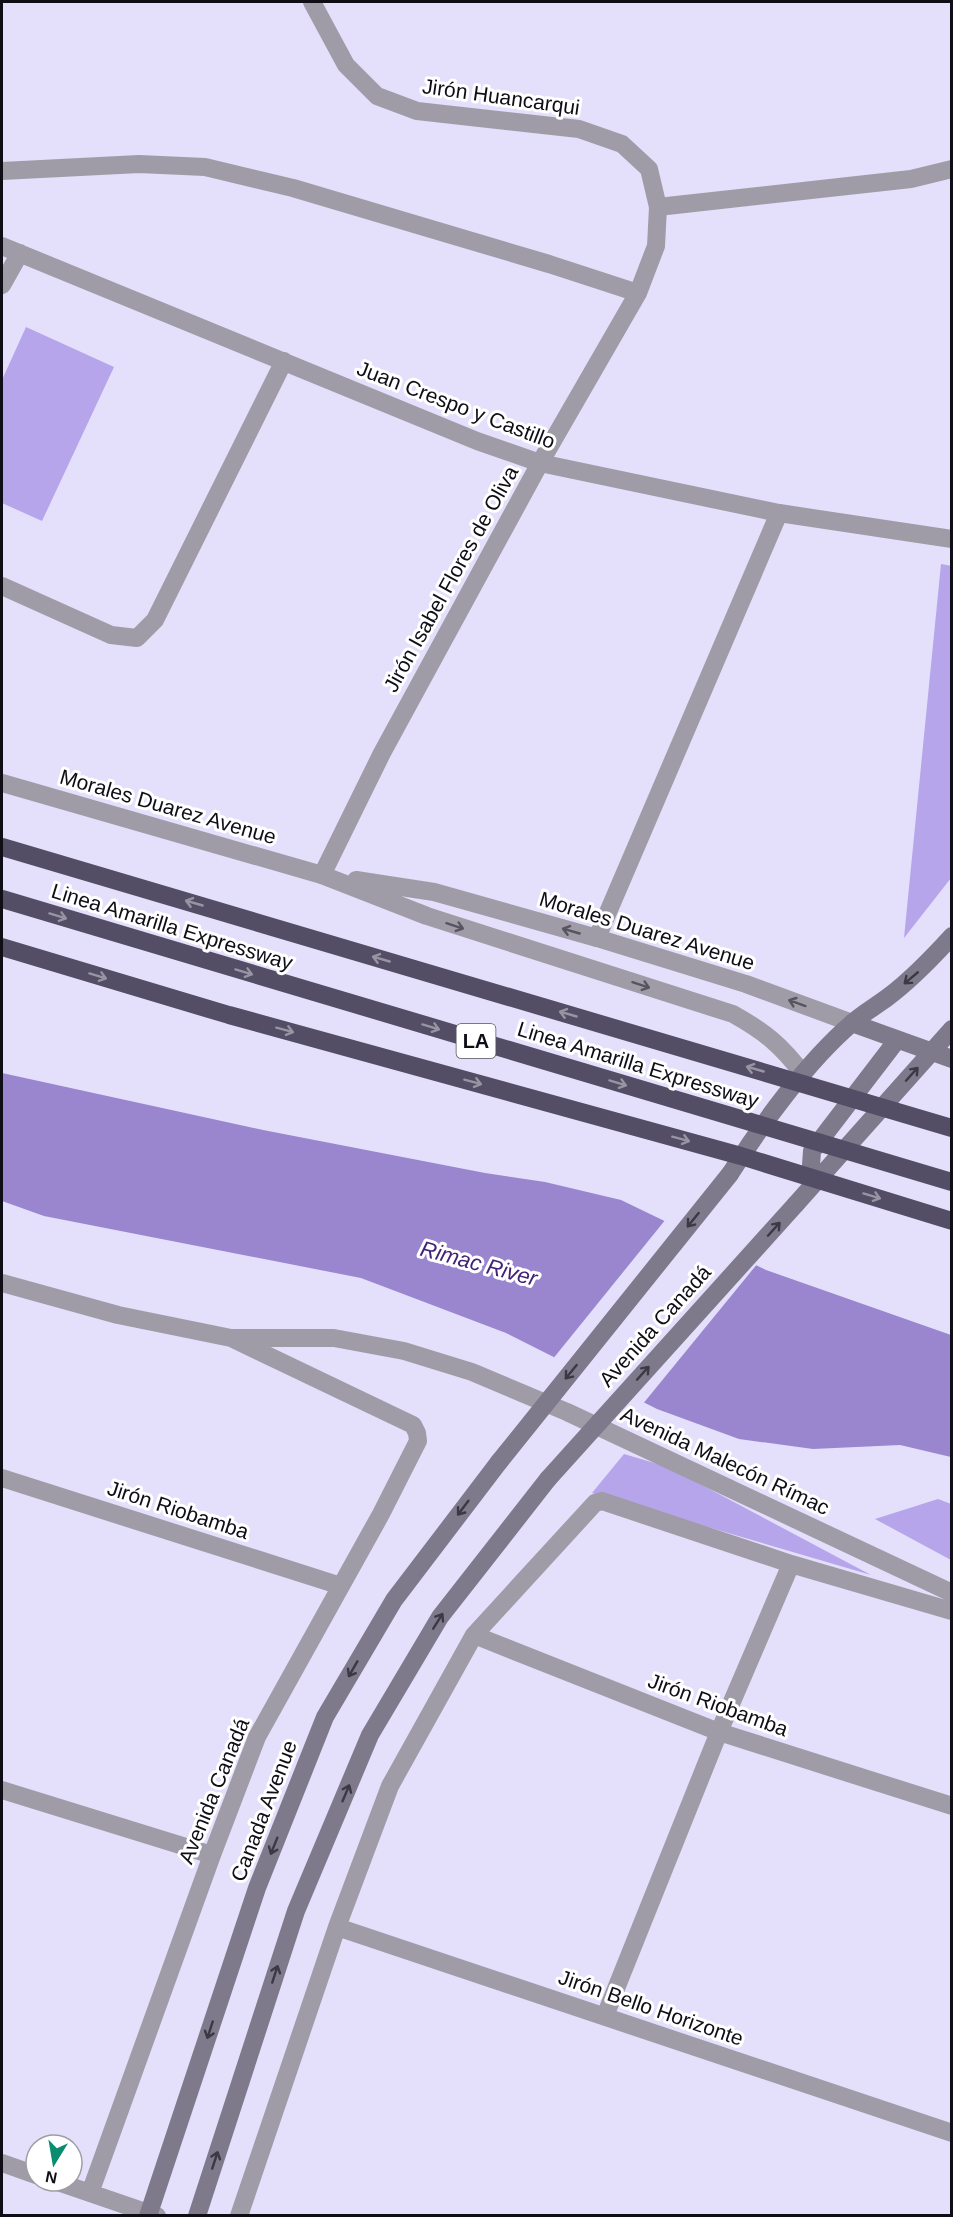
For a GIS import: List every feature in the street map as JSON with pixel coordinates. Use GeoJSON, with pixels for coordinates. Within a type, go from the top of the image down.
{"type":"FeatureCollection","features":[{"type":"Feature","properties":{"kind":"highway","name":"Linea Amarilla Expressway"},"geometry":{"type":"LineString","coordinates":[[2,847],[951,1128]]}},
{"type":"Feature","properties":{"kind":"highway","name":"Linea Amarilla Expressway"},"geometry":{"type":"LineString","coordinates":[[2,899],[951,1182]]}},
{"type":"Feature","properties":{"kind":"highway"},"geometry":{"type":"LineString","coordinates":[[2,947],[229,1015],[741,1156],[951,1221]]}},
{"type":"Feature","properties":{"kind":"main road","name":"Avenida Canadá"},"geometry":{"type":"LineString","coordinates":[[499,1462],[730,1174],[803,1074],[852,1023],[890,996],[923,968],[951,936]]}},
{"type":"Feature","properties":{"kind":"main road","name":"Morales Duarez Avenue"},"geometry":{"type":"LineString","coordinates":[[852,1023],[951,1059]]}},
{"type":"Feature","properties":{"kind":"main road","name":"Avenida Canadá"},"geometry":{"type":"LineString","coordinates":[[197,2216],[296,1911],[370,1735],[440,1617],[548,1479],[951,1029]]}},
{"type":"Feature","properties":{"kind":"main road"},"geometry":{"type":"LineString","coordinates":[[816,1179],[811,1165],[812,1151],[897,1040]]}},
{"type":"Feature","properties":{"kind":"main road","name":"Canada Avenue"},"geometry":{"type":"LineString","coordinates":[[151,2214],[257,1888],[325,1717],[394,1600],[499,1462]]}},
{"type":"Feature","properties":{"kind":"street","name":"Jirón Huancarqui"},"geometry":{"type":"LineString","coordinates":[[312,2],[346,65],[377,96],[417,111],[579,129],[622,144],[649,169],[658,207]]}},
{"type":"Feature","properties":{"kind":"street"},"geometry":{"type":"LineString","coordinates":[[2,171],[139,164],[205,167],[293,188],[549,264],[638,293]]}},
{"type":"Feature","properties":{"kind":"street"},"geometry":{"type":"LineString","coordinates":[[658,207],[911,179],[951,169]]}},
{"type":"Feature","properties":{"kind":"street","name":"Jirón Isabel Flores de Oliva"},"geometry":{"type":"LineString","coordinates":[[322,875],[382,753],[540,463],[638,293],[656,246],[658,207]]}},
{"type":"Feature","properties":{"kind":"street","name":"Juan Crespo y Castillo"},"geometry":{"type":"LineString","coordinates":[[2,246],[477,441],[540,463],[779,513],[951,540]]}},
{"type":"Feature","properties":{"kind":"street"},"geometry":{"type":"LineString","coordinates":[[2,285],[20,253]]}},
{"type":"Feature","properties":{"kind":"street"},"geometry":{"type":"LineString","coordinates":[[2,586],[111,635],[137,638],[155,620],[284,362]]}},
{"type":"Feature","properties":{"kind":"street"},"geometry":{"type":"LineString","coordinates":[[597,938],[779,513]]}},
{"type":"Feature","properties":{"kind":"street","name":"Morales Duarez Avenue"},"geometry":{"type":"LineString","coordinates":[[2,783],[322,875],[427,916],[733,1014],[759,1028],[783,1048],[803,1074]]}},
{"type":"Feature","properties":{"kind":"street","name":"Morales Duarez Avenue"},"geometry":{"type":"LineString","coordinates":[[322,875],[434,892],[597,938],[746,984],[852,1023]]}},
{"type":"Feature","properties":{"kind":"street","name":"Avenida Malecón Rímac"},"geometry":{"type":"LineString","coordinates":[[2,1283],[118,1315],[231,1338],[333,1338],[404,1351],[472,1372],[567,1412],[951,1593]]}},
{"type":"Feature","properties":{"kind":"street","name":"Avenida Malecón Rímac"},"geometry":{"type":"LineString","coordinates":[[231,1338],[413,1425]]}},
{"type":"Feature","properties":{"kind":"street","name":"Avenida Canadá"},"geometry":{"type":"LineString","coordinates":[[90,2193],[257,1737],[381,1514],[418,1441],[413,1425]]}},
{"type":"Feature","properties":{"kind":"street","name":"Jirón Riobamba"},"geometry":{"type":"LineString","coordinates":[[2,1478],[341,1586]]}},
{"type":"Feature","properties":{"kind":"street"},"geometry":{"type":"LineString","coordinates":[[239,2216],[337,1927],[390,1786],[474,1635],[595,1503],[602,1501],[791,1564],[951,1611]]}},
{"type":"Feature","properties":{"kind":"street"},"geometry":{"type":"LineString","coordinates":[[604,2016],[718,1732],[791,1564]]}},
{"type":"Feature","properties":{"kind":"street","name":"Jirón Riobamba"},"geometry":{"type":"LineString","coordinates":[[474,1635],[718,1732],[951,1806]]}},
{"type":"Feature","properties":{"kind":"street"},"geometry":{"type":"LineString","coordinates":[[2,1790],[212,1855]]}},
{"type":"Feature","properties":{"kind":"street","name":"Jirón Bello Horizonte"},"geometry":{"type":"LineString","coordinates":[[337,1927],[951,2133]]}},
{"type":"Feature","properties":{"kind":"street"},"geometry":{"type":"LineString","coordinates":[[2,2163],[24,2171]]}},
{"type":"Feature","properties":{"kind":"street"},"geometry":{"type":"LineString","coordinates":[[84,2191],[151,2214]]}},
{"type":"Feature","properties":{"kind":"shaded area"},"geometry":{"type":"Polygon","coordinates":[[[26,327],[114,367],[42,521],[2,503],[2,380],[26,327]]]}},
{"type":"Feature","properties":{"kind":"shaded area"},"geometry":{"type":"Polygon","coordinates":[[[941,564],[952,566],[951,878],[904,938],[941,564]]]}},
{"type":"Feature","properties":{"kind":"shaded area"},"geometry":{"type":"Polygon","coordinates":[[[624,1454],[668,1467],[871,1575],[592,1493],[624,1454]]]}},
{"type":"Feature","properties":{"kind":"shaded area"},"geometry":{"type":"Polygon","coordinates":[[[938,1499],[951,1504],[951,1560],[875,1519],[938,1499]]]}},
{"type":"Feature","properties":{"kind":"water","name":"Rimac River"},"geometry":{"type":"Polygon","coordinates":[[[2,1073],[263,1130],[485,1173],[545,1182],[621,1200],[766,1270],[951,1335],[951,1457],[900,1445],[813,1449],[739,1439],[657,1409],[506,1333],[361,1278],[44,1216],[2,1201],[2,1073]]]}},
{"type":"Feature","properties":{"kind":"pier"},"geometry":{"type":"Polygon","coordinates":[[[666,1219],[758,1263],[642,1405],[552,1360],[666,1219]]]}}]}
